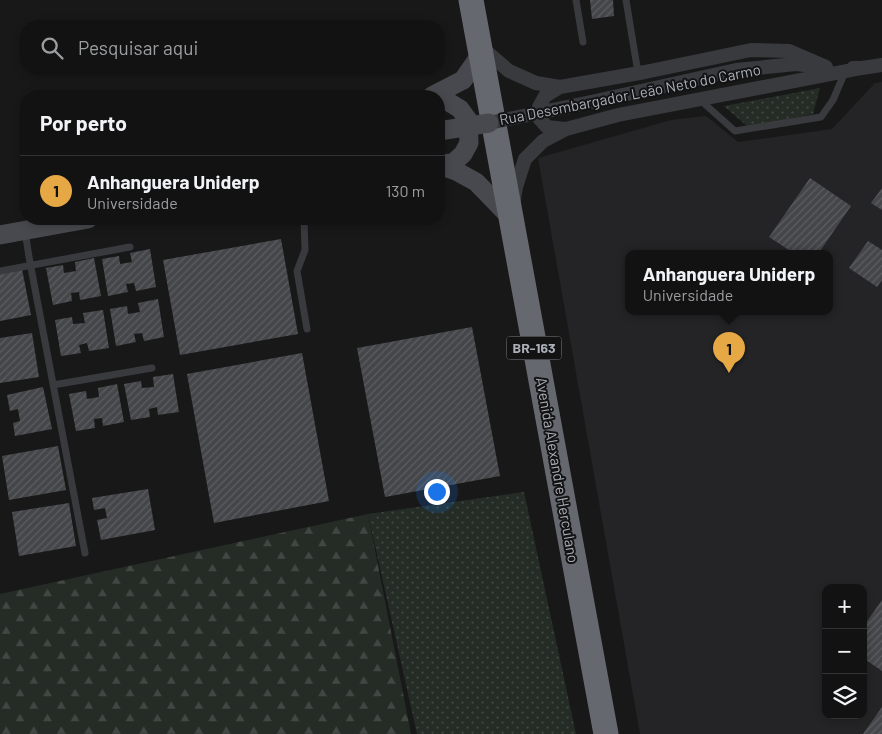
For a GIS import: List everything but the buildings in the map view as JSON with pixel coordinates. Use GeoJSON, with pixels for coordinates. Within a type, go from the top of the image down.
{"type":"FeatureCollection","features":[{"type":"Feature","properties":{"kind":"highway","name":"Avenida Alexandre Herculano"},"geometry":{"type":"LineString","coordinates":[[471,0],[606,734]]}},
{"type":"Feature","properties":{"kind":"main road"},"geometry":{"type":"LineString","coordinates":[[444,90],[463,80],[480,50]]}},
{"type":"Feature","properties":{"kind":"main road"},"geometry":{"type":"LineString","coordinates":[[445,100],[460,109],[468,120],[469,143],[463,154],[453,163],[445,164]]}},
{"type":"Feature","properties":{"kind":"main road","name":"Rua Desembargador Leão Neto do Carmo"},"geometry":{"type":"LineString","coordinates":[[445,131],[489,123]]}},
{"type":"Feature","properties":{"kind":"main road"},"geometry":{"type":"LineString","coordinates":[[445,167],[476,182],[511,221]]}},
{"type":"Feature","properties":{"kind":"main road"},"geometry":{"type":"LineString","coordinates":[[0,234],[54,225]]}},
{"type":"Feature","properties":{"kind":"street"},"geometry":{"type":"LineString","coordinates":[[480,50],[509,71],[536,83],[560,87]]}},
{"type":"Feature","properties":{"kind":"street"},"geometry":{"type":"LineString","coordinates":[[566,129],[547,127],[540,118],[539,107],[544,96],[560,87],[751,50],[789,51],[826,67]]}},
{"type":"Feature","properties":{"kind":"street","name":"Rua Desembargador Leão Neto do Carmo"},"geometry":{"type":"LineString","coordinates":[[489,123],[736,70],[796,64],[862,68],[882,65]]}},
{"type":"Feature","properties":{"kind":"street"},"geometry":{"type":"LineString","coordinates":[[511,221],[516,187],[525,159],[542,141],[566,129],[618,114],[862,68]]}},
{"type":"Feature","properties":{"kind":"lane"},"geometry":{"type":"LineString","coordinates":[[576,0],[583,42]]}},
{"type":"Feature","properties":{"kind":"lane"},"geometry":{"type":"LineString","coordinates":[[626,0],[638,73]]}},
{"type":"Feature","properties":{"kind":"lane"},"geometry":{"type":"LineString","coordinates":[[699,99],[736,131],[821,117],[834,100],[845,72]]}},
{"type":"Feature","properties":{"kind":"lane"},"geometry":{"type":"LineString","coordinates":[[304,225],[305,250],[297,271],[307,330]]}},
{"type":"Feature","properties":{"kind":"lane"},"geometry":{"type":"LineString","coordinates":[[25,230],[85,553]]}},
{"type":"Feature","properties":{"kind":"lane"},"geometry":{"type":"LineString","coordinates":[[0,271],[130,247]]}},
{"type":"Feature","properties":{"kind":"lane"},"geometry":{"type":"LineString","coordinates":[[53,385],[152,368]]}},
{"type":"Feature","properties":{"kind":"shaded area"},"geometry":{"type":"Polygon","coordinates":[[[882,82],[882,734],[640,734],[538,158],[671,120],[706,116],[738,142],[832,129],[875,83],[882,82]]]}},
{"type":"Feature","properties":{"kind":"green space"},"geometry":{"type":"Polygon","coordinates":[[[820,88],[813,114],[748,127],[724,106],[820,88]]]}},
{"type":"Feature","properties":{"kind":"green space"},"geometry":{"type":"Polygon","coordinates":[[[524,492],[576,734],[417,734],[368,514],[524,492]]]}},
{"type":"Feature","properties":{"kind":"green space"},"geometry":{"type":"Polygon","coordinates":[[[368,514],[411,734],[0,734],[0,594],[368,514]]]}},
{"type":"Feature","properties":{"kind":"place","name":"Anhanguera Uniderp"},"geometry":{"type":"Point","coordinates":[729,373]}}]}
